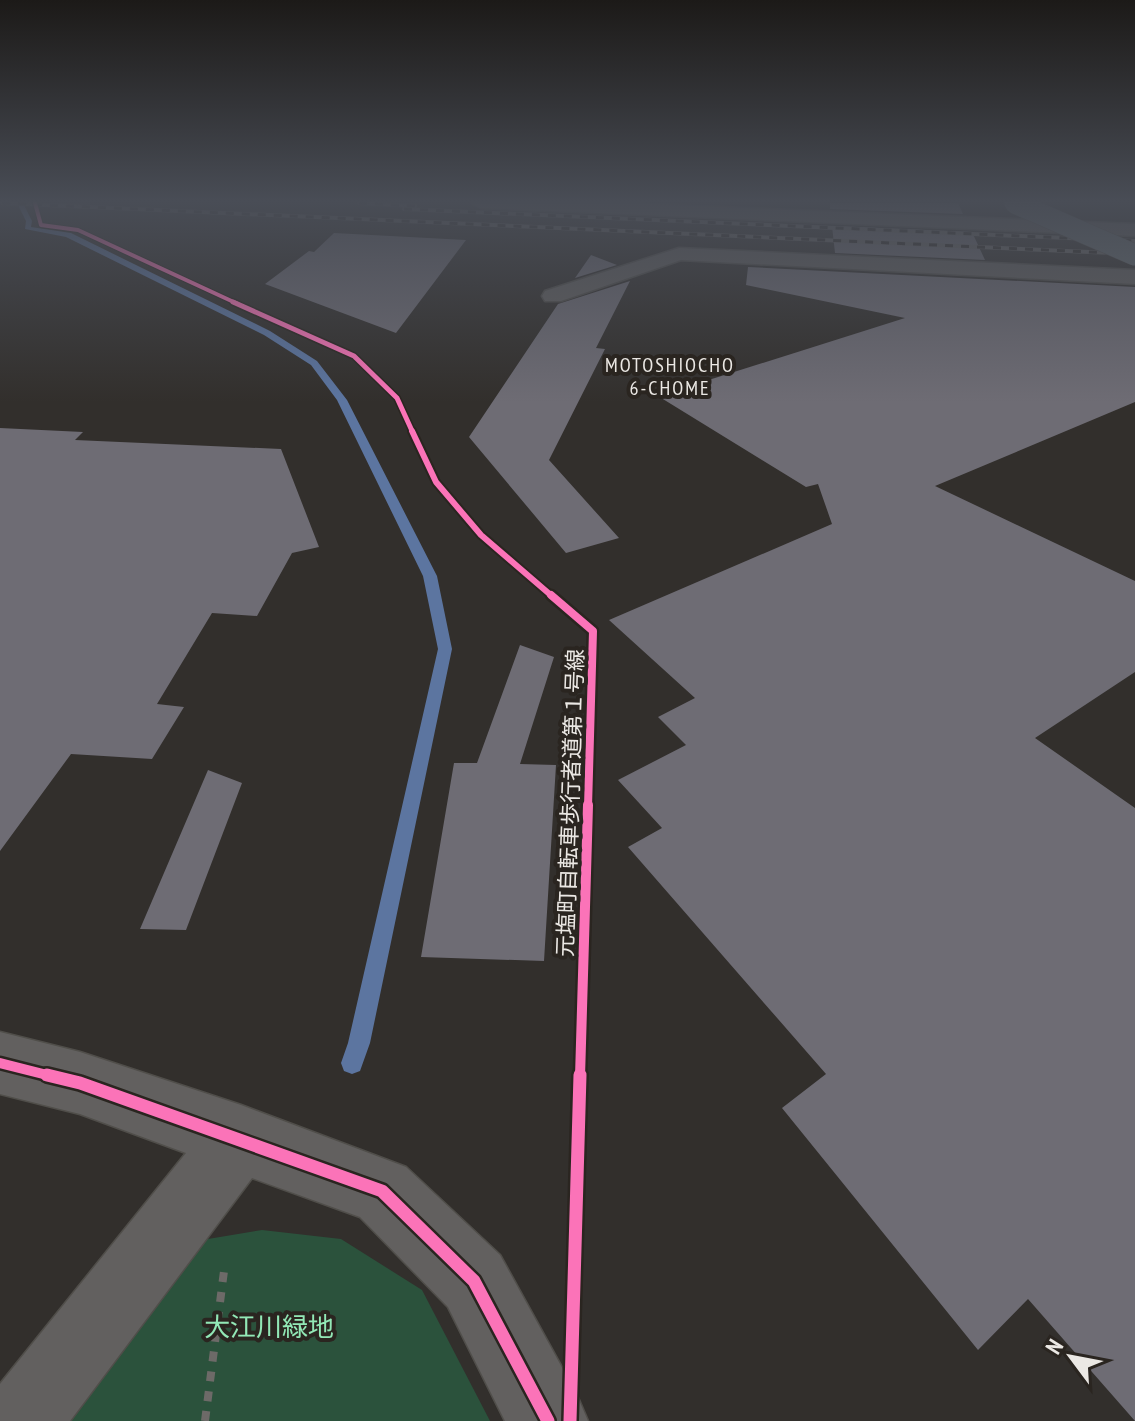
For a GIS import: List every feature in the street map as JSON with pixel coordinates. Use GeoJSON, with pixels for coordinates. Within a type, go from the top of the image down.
{"type":"FeatureCollection","features":[{"type":"Feature","properties":{"kind":"street"},"geometry":{"type":"LineString","coordinates":[[553,296],[633,269]]}},
{"type":"Feature","properties":{"kind":"street"},"geometry":{"type":"LineString","coordinates":[[983,269],[1135,277]]}},
{"type":"Feature","properties":{"kind":"street"},"geometry":{"type":"LineString","coordinates":[[0,1063],[80,1083],[241,1138],[382,1191],[474,1281],[548,1421]]}},
{"type":"Feature","properties":{"kind":"street"},"geometry":{"type":"LineString","coordinates":[[21,1421],[241,1138]]}},
{"type":"Feature","properties":{"kind":"path"},"geometry":{"type":"LineString","coordinates":[[205,1421],[227,1248]]}},
{"type":"Feature","properties":{"kind":"green space","name":"大江川緑地"},"geometry":{"type":"Polygon","coordinates":[[[262,1230],[341,1239],[422,1290],[490,1421],[60,1421],[196,1241],[262,1230]]]}},
{"type":"Feature","properties":{"kind":"building"},"geometry":{"type":"Polygon","coordinates":[[[285,269],[444,269],[396,333],[265,284],[285,269]]]}},
{"type":"Feature","properties":{"kind":"building"},"geometry":{"type":"Polygon","coordinates":[[[581,269],[603,269],[575,278],[581,269]]]}},
{"type":"Feature","properties":{"kind":"building"},"geometry":{"type":"Polygon","coordinates":[[[748,269],[793,269],[1135,287],[1135,402],[935,486],[1135,581],[1135,672],[1035,738],[1135,808],[1135,1421],[1028,1299],[978,1350],[782,1108],[826,1074],[628,847],[662,828],[618,780],[686,745],[658,717],[695,698],[609,620],[832,524],[818,484],[806,487],[658,396],[905,318],[746,285],[748,269]]]}},
{"type":"Feature","properties":{"kind":"building"},"geometry":{"type":"Polygon","coordinates":[[[630,281],[596,348],[605,349],[549,460],[619,538],[566,553],[469,437],[558,304],[630,281]]]}},
{"type":"Feature","properties":{"kind":"building"},"geometry":{"type":"Polygon","coordinates":[[[0,428],[83,432],[75,440],[281,449],[319,547],[292,553],[257,616],[212,613],[157,704],[184,707],[152,759],[71,754],[0,851],[0,428]]]}},
{"type":"Feature","properties":{"kind":"building"},"geometry":{"type":"Polygon","coordinates":[[[520,645],[554,657],[520,764],[556,765],[544,961],[421,957],[454,763],[477,763],[520,645]]]}},
{"type":"Feature","properties":{"kind":"building"},"geometry":{"type":"Polygon","coordinates":[[[208,770],[242,783],[186,930],[140,929],[208,770]]]}},
{"type":"Feature","properties":{"kind":"waterway"},"geometry":{"type":"LineString","coordinates":[[138,269],[267,333],[314,363],[342,400],[430,576],[445,649],[359,1043],[352,1063]]}},
{"type":"Feature","properties":{"kind":"cycle path","name":"元塩町自転車歩行者道第１号線"},"geometry":{"type":"LineString","coordinates":[[162,269],[354,356],[397,398],[436,482],[481,535],[593,631],[570,1421]]}},
{"type":"Feature","properties":{"kind":"cycle path"},"geometry":{"type":"LineString","coordinates":[[0,1063],[80,1083],[382,1191],[474,1281],[548,1421]]}},
{"type":"Feature","properties":{"kind":"district","name":"MOTOSHIOCHO 6-CHOME"},"geometry":{"type":"Point","coordinates":[670,376]}}]}
